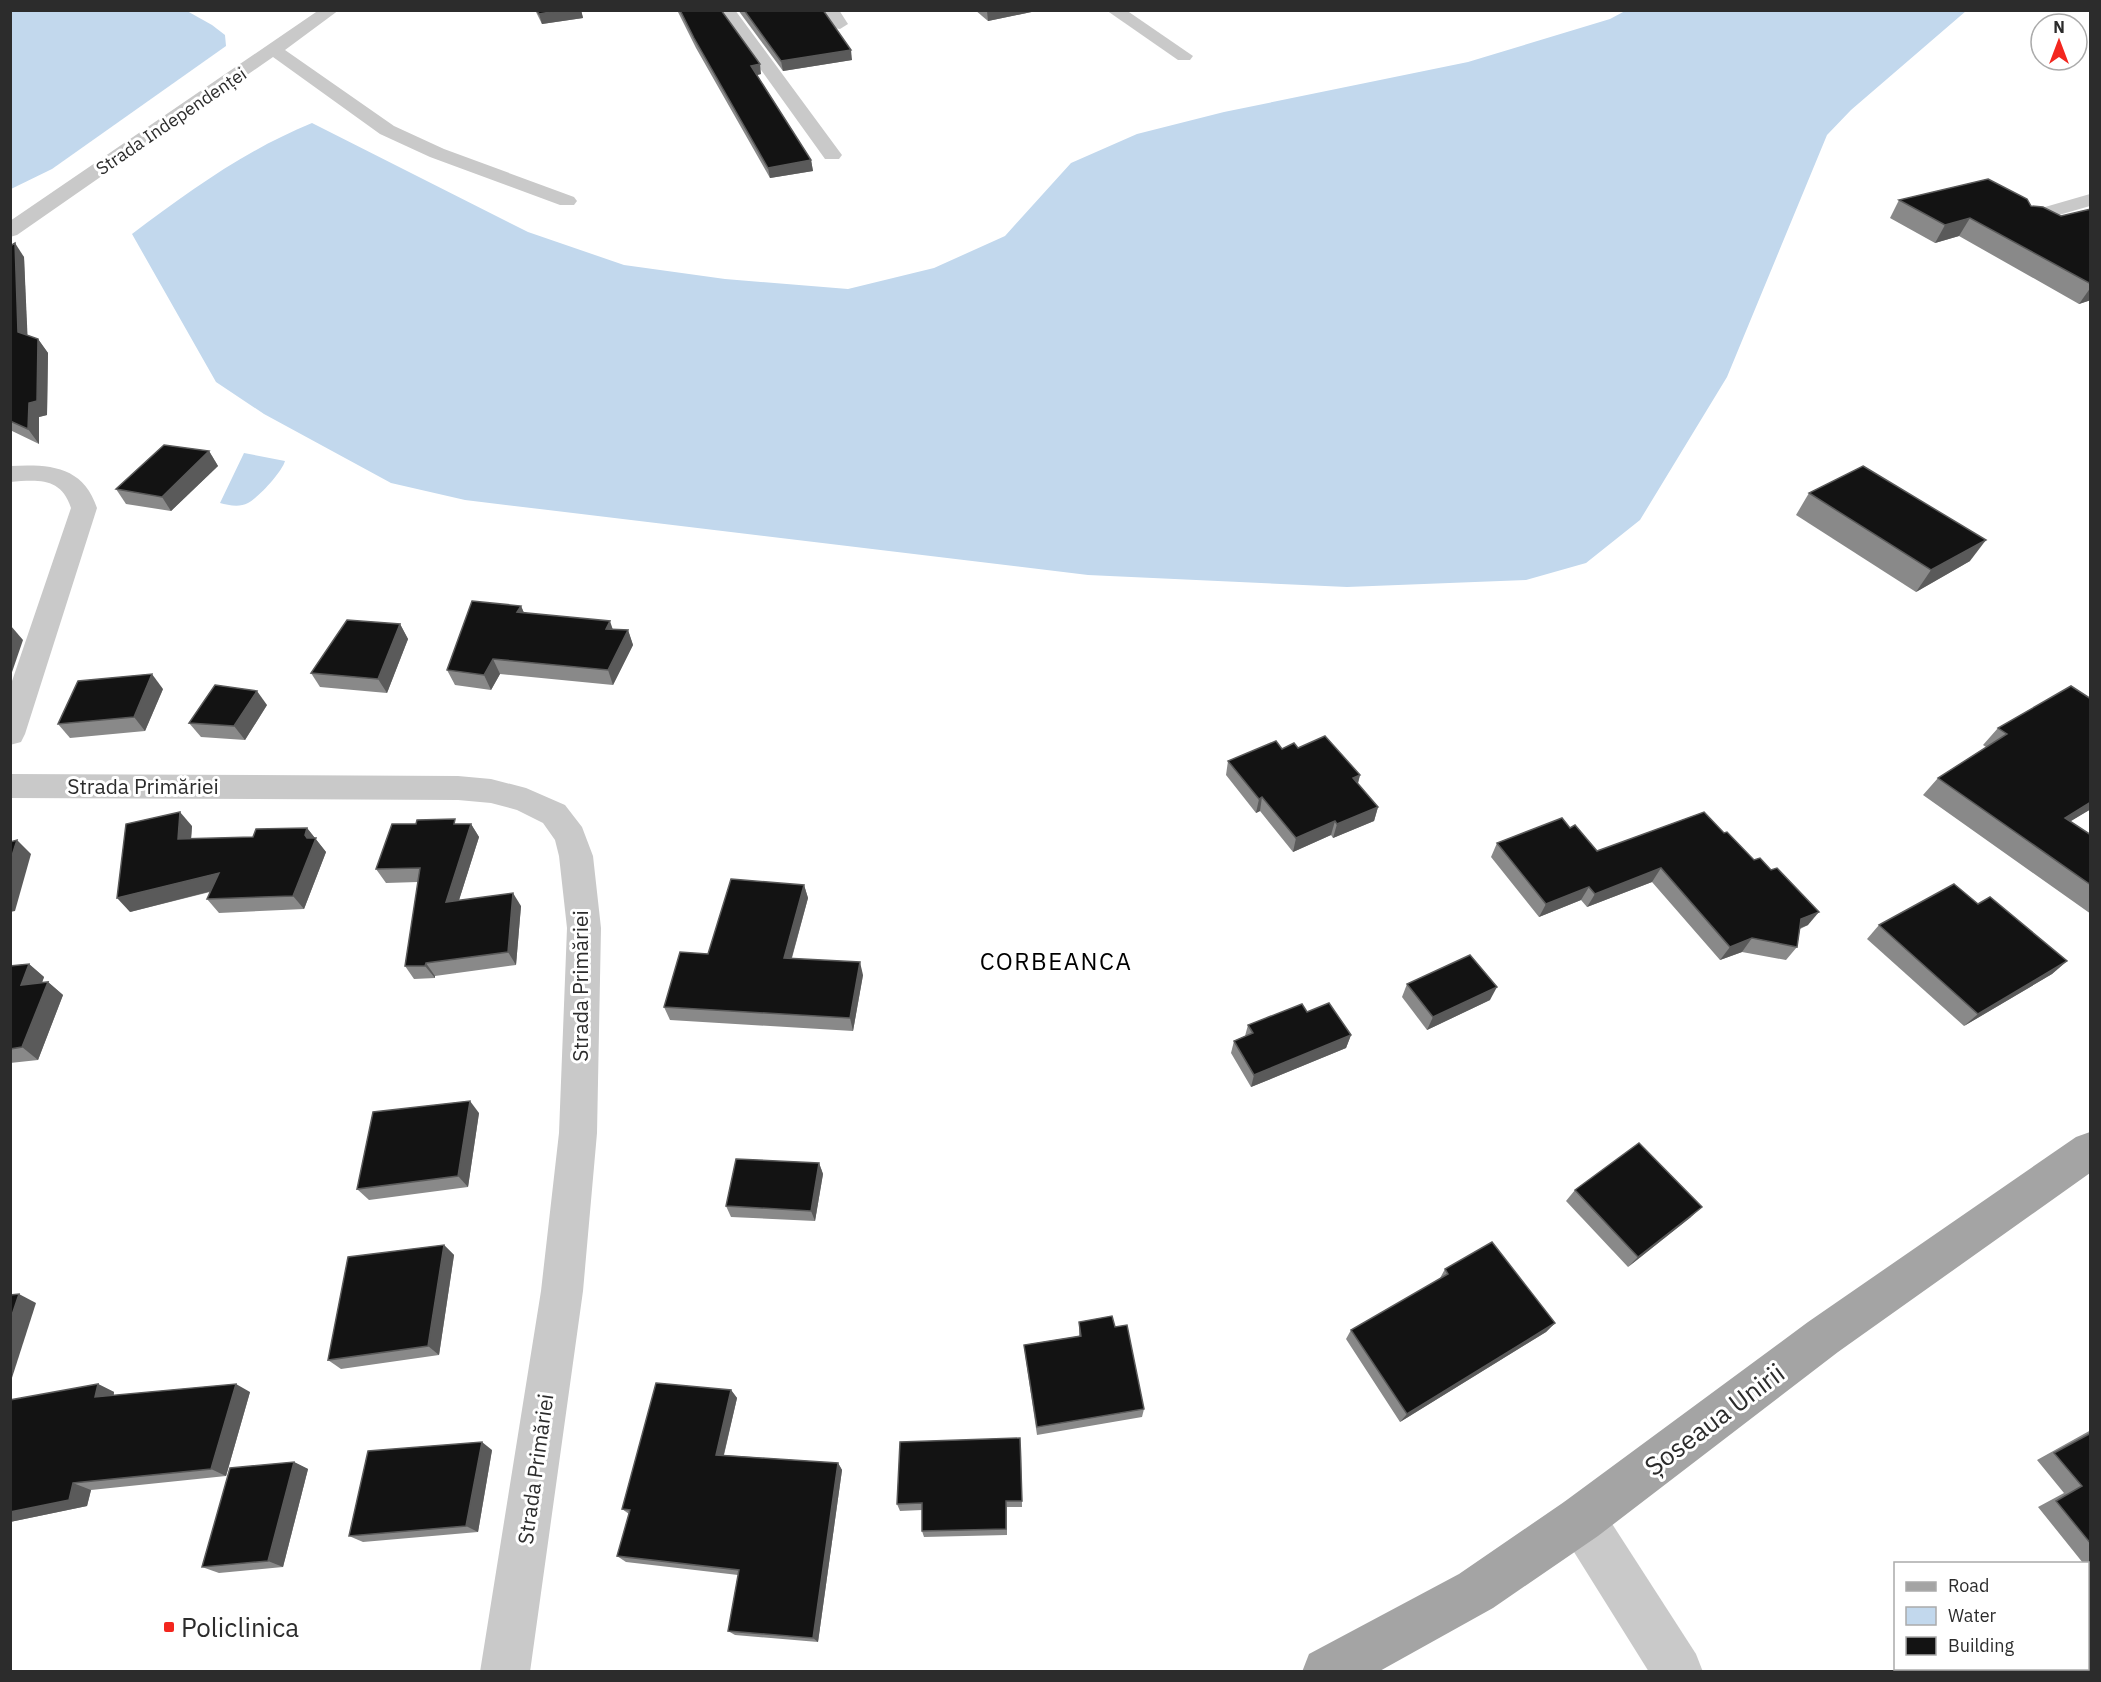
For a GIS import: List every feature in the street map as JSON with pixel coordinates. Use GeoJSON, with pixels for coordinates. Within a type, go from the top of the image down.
{"type":"FeatureCollection","features":[{"type":"Feature","properties":{"kind":"main road","name":"Șoseaua Unirii"},"geometry":{"type":"LineString","coordinates":[[1328,1671],[1476,1591],[1581,1519],[1823,1337],[2091,1150]]}},
{"type":"Feature","properties":{"kind":"street","name":"Strada Independenței"},"geometry":{"type":"LineString","coordinates":[[10,231],[331,10]]}},
{"type":"Feature","properties":{"kind":"street"},"geometry":{"type":"LineString","coordinates":[[726,10],[832,155]]}},
{"type":"Feature","properties":{"kind":"street"},"geometry":{"type":"LineString","coordinates":[[1114,10],[1184,56]]}},
{"type":"Feature","properties":{"kind":"street"},"geometry":{"type":"LineString","coordinates":[[766,35],[798,83]]}},
{"type":"Feature","properties":{"kind":"street"},"geometry":{"type":"LineString","coordinates":[[274,50],[387,130],[437,153],[567,201]]}},
{"type":"Feature","properties":{"kind":"street"},"geometry":{"type":"LineString","coordinates":[[2028,218],[2091,201]]}},
{"type":"Feature","properties":{"kind":"street"},"geometry":{"type":"LineString","coordinates":[[10,474],[38,472],[59,477],[77,489],[84,508],[10,734]]}},
{"type":"Feature","properties":{"kind":"street","name":"Strada Primăriei"},"geometry":{"type":"LineString","coordinates":[[10,786],[458,788],[491,791],[526,800],[554,814],[570,836],[576,856],[584,928],[578,1133],[562,1291],[505,1671]]}},
{"type":"Feature","properties":{"kind":"street"},"geometry":{"type":"LineString","coordinates":[[1581,1519],[1678,1671]]}},
{"type":"Feature","properties":{"kind":"water"},"geometry":{"type":"Polygon","coordinates":[[[11,10],[187,11],[225,35],[226,46],[52,169],[11,189],[11,10]]]}},
{"type":"Feature","properties":{"kind":"water"},"geometry":{"type":"Polygon","coordinates":[[[1625,11],[1966,11],[1851,110],[1827,135],[1727,377],[1640,520],[1586,563],[1526,580],[1347,587],[1088,575],[465,500],[391,483],[264,414],[216,382],[132,234],[197,187],[241,159],[312,123],[528,232],[624,265],[725,279],[848,289],[934,268],[1005,236],[1071,163],[1137,134],[1224,112],[1468,62],[1610,19],[1625,11]]]}},
{"type":"Feature","properties":{"kind":"water"},"geometry":{"type":"Polygon","coordinates":[[[244,453],[285,461],[275,478],[245,505],[220,503],[244,453]]]}},
{"type":"Feature","properties":{"kind":"building"},"geometry":{"type":"Polygon","coordinates":[[[537,10],[562,10],[539,14],[537,10]]]}},
{"type":"Feature","properties":{"kind":"building"},"geometry":{"type":"Polygon","coordinates":[[[680,10],[721,10],[760,64],[751,66],[811,160],[768,168],[680,10]]]}},
{"type":"Feature","properties":{"kind":"building"},"geometry":{"type":"Polygon","coordinates":[[[744,10],[823,10],[851,50],[781,61],[744,10]]]}},
{"type":"Feature","properties":{"kind":"building"},"geometry":{"type":"Polygon","coordinates":[[[1988,179],[2027,199],[2031,206],[2043,207],[2061,216],[2091,209],[2091,284],[1970,218],[1945,225],[1899,200],[1988,179]]]}},
{"type":"Feature","properties":{"kind":"building"},"geometry":{"type":"Polygon","coordinates":[[[15,243],[18,332],[38,339],[37,401],[29,403],[28,429],[10,421],[10,246],[15,243]]]}},
{"type":"Feature","properties":{"kind":"building"},"geometry":{"type":"Polygon","coordinates":[[[164,445],[209,451],[162,497],[116,489],[164,445]]]}},
{"type":"Feature","properties":{"kind":"building"},"geometry":{"type":"Polygon","coordinates":[[[1863,466],[1986,540],[1931,570],[1809,493],[1863,466]]]}},
{"type":"Feature","properties":{"kind":"building"},"geometry":{"type":"Polygon","coordinates":[[[472,601],[521,606],[517,612],[610,621],[606,629],[628,630],[608,670],[493,659],[484,675],[447,670],[472,601]]]}},
{"type":"Feature","properties":{"kind":"building"},"geometry":{"type":"Polygon","coordinates":[[[347,620],[400,624],[378,679],[311,673],[347,620]]]}},
{"type":"Feature","properties":{"kind":"building"},"geometry":{"type":"Polygon","coordinates":[[[152,674],[134,717],[58,724],[78,681],[152,674]]]}},
{"type":"Feature","properties":{"kind":"building"},"geometry":{"type":"Polygon","coordinates":[[[215,685],[257,691],[234,726],[189,723],[215,685]]]}},
{"type":"Feature","properties":{"kind":"building"},"geometry":{"type":"Polygon","coordinates":[[[2071,686],[2091,699],[2091,802],[2065,818],[2091,835],[2091,885],[1938,778],[2007,734],[1998,728],[2071,686]]]}},
{"type":"Feature","properties":{"kind":"building"},"geometry":{"type":"Polygon","coordinates":[[[1325,736],[1360,775],[1353,778],[1378,807],[1337,824],[1335,821],[1296,838],[1262,797],[1259,799],[1228,761],[1276,741],[1282,749],[1294,743],[1298,748],[1325,736]]]}},
{"type":"Feature","properties":{"kind":"building"},"geometry":{"type":"Polygon","coordinates":[[[180,812],[178,839],[253,837],[256,829],[307,828],[305,835],[307,838],[316,838],[293,896],[207,899],[219,873],[117,898],[126,824],[180,812]]]}},
{"type":"Feature","properties":{"kind":"building"},"geometry":{"type":"Polygon","coordinates":[[[1704,812],[1754,860],[1760,858],[1771,870],[1777,868],[1819,912],[1801,919],[1797,947],[1752,938],[1730,947],[1661,868],[1595,894],[1589,887],[1546,904],[1497,843],[1562,818],[1570,828],[1575,825],[1597,851],[1704,812]]]}},
{"type":"Feature","properties":{"kind":"building"},"geometry":{"type":"Polygon","coordinates":[[[455,819],[454,824],[471,824],[446,902],[513,893],[508,952],[426,963],[425,966],[405,966],[420,868],[376,869],[392,824],[416,824],[417,820],[455,819]]]}},
{"type":"Feature","properties":{"kind":"building"},"geometry":{"type":"Polygon","coordinates":[[[17,840],[10,862],[10,842],[17,840]]]}},
{"type":"Feature","properties":{"kind":"building"},"geometry":{"type":"Polygon","coordinates":[[[731,879],[804,885],[784,958],[860,962],[850,1018],[664,1007],[680,952],[708,954],[731,879]]]}},
{"type":"Feature","properties":{"kind":"building"},"geometry":{"type":"Polygon","coordinates":[[[1954,884],[1978,904],[1990,897],[2067,961],[1978,1014],[1879,925],[1954,884]]]}},
{"type":"Feature","properties":{"kind":"building"},"geometry":{"type":"Polygon","coordinates":[[[1470,955],[1497,987],[1433,1017],[1407,984],[1470,955]]]}},
{"type":"Feature","properties":{"kind":"building"},"geometry":{"type":"Polygon","coordinates":[[[29,964],[21,985],[48,982],[22,1047],[10,1049],[10,966],[29,964]]]}},
{"type":"Feature","properties":{"kind":"building"},"geometry":{"type":"Polygon","coordinates":[[[1329,1003],[1351,1035],[1254,1075],[1234,1041],[1253,1033],[1248,1025],[1302,1004],[1307,1012],[1329,1003]]]}},
{"type":"Feature","properties":{"kind":"building"},"geometry":{"type":"Polygon","coordinates":[[[470,1101],[458,1176],[357,1189],[373,1112],[470,1101]]]}},
{"type":"Feature","properties":{"kind":"building"},"geometry":{"type":"Polygon","coordinates":[[[1639,1143],[1702,1207],[1638,1257],[1575,1190],[1639,1143]]]}},
{"type":"Feature","properties":{"kind":"building"},"geometry":{"type":"Polygon","coordinates":[[[736,1159],[819,1163],[811,1211],[726,1206],[736,1159]]]}},
{"type":"Feature","properties":{"kind":"building"},"geometry":{"type":"Polygon","coordinates":[[[1492,1242],[1555,1323],[1407,1414],[1351,1330],[1448,1274],[1445,1269],[1492,1242]]]}},
{"type":"Feature","properties":{"kind":"building"},"geometry":{"type":"Polygon","coordinates":[[[444,1245],[428,1346],[328,1360],[348,1257],[444,1245]]]}},
{"type":"Feature","properties":{"kind":"building"},"geometry":{"type":"Polygon","coordinates":[[[19,1294],[10,1321],[10,1295],[19,1294]]]}},
{"type":"Feature","properties":{"kind":"building"},"geometry":{"type":"Polygon","coordinates":[[[1112,1316],[1115,1327],[1127,1325],[1144,1409],[1037,1427],[1024,1345],[1081,1336],[1079,1322],[1112,1316]]]}},
{"type":"Feature","properties":{"kind":"building"},"geometry":{"type":"Polygon","coordinates":[[[656,1383],[731,1390],[716,1455],[838,1463],[813,1638],[728,1631],[739,1570],[617,1556],[630,1510],[622,1509],[656,1383]]]}},
{"type":"Feature","properties":{"kind":"building"},"geometry":{"type":"Polygon","coordinates":[[[98,1384],[95,1397],[236,1384],[211,1469],[73,1483],[69,1500],[10,1512],[10,1400],[98,1384]]]}},
{"type":"Feature","properties":{"kind":"building"},"geometry":{"type":"Polygon","coordinates":[[[2091,1433],[2091,1544],[2056,1501],[2082,1486],[2054,1453],[2091,1433]]]}},
{"type":"Feature","properties":{"kind":"building"},"geometry":{"type":"Polygon","coordinates":[[[1020,1438],[1022,1501],[1006,1501],[1006,1529],[922,1531],[922,1503],[897,1504],[900,1442],[1020,1438]]]}},
{"type":"Feature","properties":{"kind":"building"},"geometry":{"type":"Polygon","coordinates":[[[482,1442],[466,1526],[349,1536],[368,1451],[482,1442]]]}},
{"type":"Feature","properties":{"kind":"building"},"geometry":{"type":"Polygon","coordinates":[[[294,1462],[268,1561],[202,1567],[230,1468],[294,1462]]]}},
{"type":"Feature","properties":{"kind":"place","name":"Policlinica"},"geometry":{"type":"Point","coordinates":[169,1627]}},
{"type":"Feature","properties":{"kind":"district","name":"CORBEANCA"},"geometry":{"type":"Point","coordinates":[1056,961]}}]}
